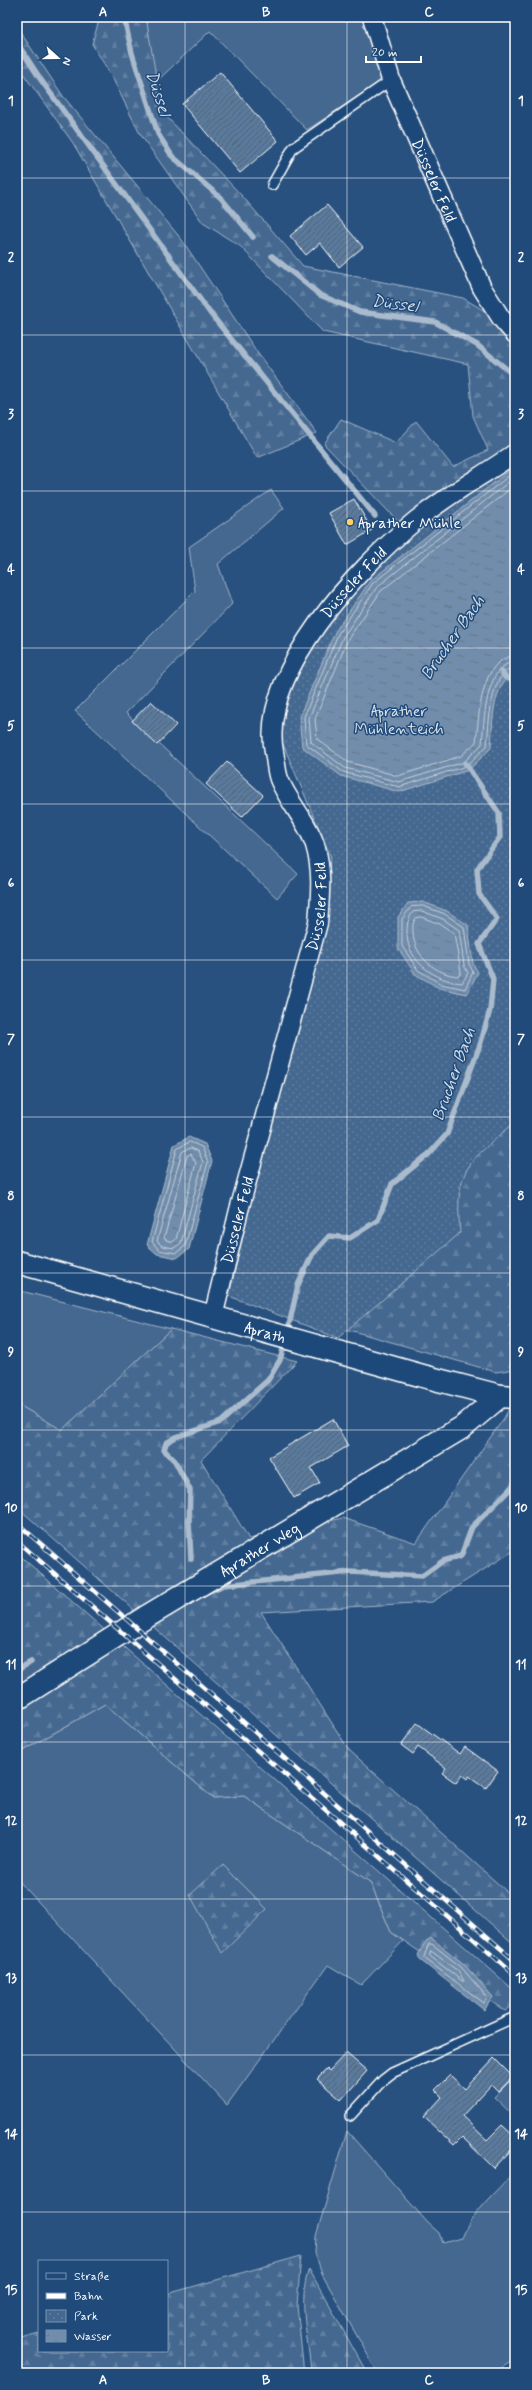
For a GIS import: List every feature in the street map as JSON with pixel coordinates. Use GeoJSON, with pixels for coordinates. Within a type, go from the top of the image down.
{"type":"FeatureCollection","features":[{"type":"Feature","properties":{"kind":"street","name":"Düsseler Feld"},"geometry":{"type":"LineString","coordinates":[[372,17],[391,80],[482,288],[501,318],[515,334]]}},
{"type":"Feature","properties":{"kind":"street","name":"Düsseler Feld"},"geometry":{"type":"LineString","coordinates":[[213,1317],[239,1210],[318,923],[322,878],[315,844],[279,778],[272,743],[274,708],[294,661],[315,628],[366,565],[416,520],[515,453]]}},
{"type":"Feature","properties":{"kind":"street","name":"Aprath"},"geometry":{"type":"LineString","coordinates":[[17,1262],[306,1343],[507,1396]]}},
{"type":"Feature","properties":{"kind":"street","name":"Aprather Weg"},"geometry":{"type":"LineString","coordinates":[[17,1699],[146,1617],[463,1427],[507,1396]]}},
{"type":"Feature","properties":{"kind":"lane"},"geometry":{"type":"LineString","coordinates":[[272,185],[293,148],[391,80]]}},
{"type":"Feature","properties":{"kind":"lane"},"geometry":{"type":"LineString","coordinates":[[350,2116],[383,2080],[392,2073],[515,2017]]}},
{"type":"Feature","properties":{"kind":"green space"},"geometry":{"type":"Polygon","coordinates":[[[100,17],[146,17],[162,112],[243,197],[303,266],[463,298],[515,329],[515,466],[410,534],[324,444],[341,419],[396,443],[416,421],[453,467],[488,450],[473,416],[468,364],[323,332],[240,246],[203,223],[140,134],[111,75],[92,44],[100,17]]]}},
{"type":"Feature","properties":{"kind":"green space"},"geometry":{"type":"Polygon","coordinates":[[[146,17],[365,17],[384,79],[307,130],[210,31],[156,82],[146,17]]]}},
{"type":"Feature","properties":{"kind":"green space"},"geometry":{"type":"Polygon","coordinates":[[[17,27],[63,96],[182,240],[259,355],[317,433],[257,458],[73,143],[17,65],[17,27]]]}},
{"type":"Feature","properties":{"kind":"green space","name":"Aprather Mühlenteich"},"geometry":{"type":"Polygon","coordinates":[[[515,451],[515,1122],[486,1147],[468,1168],[463,1179],[460,1193],[460,1233],[338,1338],[229,1296],[331,857],[282,742],[279,706],[287,681],[359,574],[515,451]]]}},
{"type":"Feature","properties":{"kind":"green space"},"geometry":{"type":"Polygon","coordinates":[[[271,490],[284,508],[218,564],[232,604],[126,713],[298,874],[277,898],[75,711],[195,591],[189,547],[271,490]]]}},
{"type":"Feature","properties":{"kind":"green space","name":"Aprather Mühlenteich"},"geometry":{"type":"Polygon","coordinates":[[[302,747],[515,888],[515,1369],[496,1372],[227,1295],[328,930],[323,851],[302,747]]]}},
{"type":"Feature","properties":{"kind":"green space"},"geometry":{"type":"Polygon","coordinates":[[[17,1290],[171,1329],[62,1430],[17,1404],[17,1290]]]}},
{"type":"Feature","properties":{"kind":"green space"},"geometry":{"type":"Polygon","coordinates":[[[171,1329],[297,1361],[201,1460],[249,1539],[343,1518],[416,1543],[504,1418],[515,1398],[515,1550],[432,1602],[261,1612],[349,1750],[515,1899],[515,1945],[17,1507],[17,1404],[62,1430],[171,1329]]]}},
{"type":"Feature","properties":{"kind":"green space"},"geometry":{"type":"Polygon","coordinates":[[[17,1553],[515,1991],[515,2004],[505,2011],[391,1932],[370,1882],[244,1796],[213,1798],[105,1704],[17,1754],[17,1553]]]}},
{"type":"Feature","properties":{"kind":"green space"},"geometry":{"type":"Polygon","coordinates":[[[105,1704],[213,1798],[244,1796],[370,1882],[391,1932],[403,1941],[361,1985],[328,1965],[227,2105],[17,1879],[17,1754],[105,1704]]]}},
{"type":"Feature","properties":{"kind":"green space"},"geometry":{"type":"Polygon","coordinates":[[[223,1865],[267,1909],[222,1953],[190,1895],[223,1865]]]}},
{"type":"Feature","properties":{"kind":"green space"},"geometry":{"type":"Polygon","coordinates":[[[515,2076],[515,2117],[494,2097],[515,2076]]]}},
{"type":"Feature","properties":{"kind":"green space"},"geometry":{"type":"Polygon","coordinates":[[[347,2131],[427,2222],[439,2233],[443,2243],[462,2238],[466,2228],[478,2210],[515,2171],[515,2359],[494,2373],[378,2373],[323,2276],[315,2253],[316,2236],[347,2131]]]}},
{"type":"Feature","properties":{"kind":"green space"},"geometry":{"type":"Polygon","coordinates":[[[301,2256],[297,2305],[304,2373],[17,2373],[17,2339],[38,2333],[38,2352],[168,2352],[168,2294],[301,2256]]]}},
{"type":"Feature","properties":{"kind":"green space"},"geometry":{"type":"Polygon","coordinates":[[[309,2269],[367,2373],[311,2373],[304,2307],[304,2294],[309,2269]]]}},
{"type":"Feature","properties":{"kind":"water","name":"Aprather Mühlenteich"},"geometry":{"type":"Polygon","coordinates":[[[515,466],[515,670],[507,677],[497,695],[493,716],[491,748],[469,770],[399,792],[341,776],[302,747],[299,717],[335,632],[370,581],[515,466]]]}},
{"type":"Feature","properties":{"kind":"water"},"geometry":{"type":"Polygon","coordinates":[[[423,902],[447,911],[468,925],[473,964],[478,972],[467,994],[439,988],[415,974],[398,948],[398,917],[408,903],[423,902]]]}},
{"type":"Feature","properties":{"kind":"water"},"geometry":{"type":"Polygon","coordinates":[[[189,1137],[205,1144],[212,1161],[189,1249],[177,1258],[157,1254],[147,1245],[174,1145],[189,1137]]]}},
{"type":"Feature","properties":{"kind":"water"},"geometry":{"type":"Polygon","coordinates":[[[431,1938],[464,1964],[493,1997],[484,2010],[420,1960],[418,1955],[426,1941],[431,1938]]]}},
{"type":"Feature","properties":{"kind":"building"},"geometry":{"type":"Polygon","coordinates":[[[220,72],[278,141],[240,173],[182,104],[220,72]]]}},
{"type":"Feature","properties":{"kind":"building"},"geometry":{"type":"Polygon","coordinates":[[[327,205],[363,247],[339,267],[320,243],[306,255],[290,236],[327,205]]]}},
{"type":"Feature","properties":{"kind":"building","name":"Aprather Mühle"},"geometry":{"type":"Polygon","coordinates":[[[354,499],[372,530],[347,545],[329,513],[354,499]]]}},
{"type":"Feature","properties":{"kind":"building"},"geometry":{"type":"Polygon","coordinates":[[[151,701],[176,725],[157,745],[132,721],[151,701]]]}},
{"type":"Feature","properties":{"kind":"building"},"geometry":{"type":"Polygon","coordinates":[[[227,762],[263,795],[242,817],[206,784],[227,762]]]}},
{"type":"Feature","properties":{"kind":"building"},"geometry":{"type":"Polygon","coordinates":[[[333,1419],[348,1446],[311,1468],[320,1483],[294,1498],[269,1457],[333,1419]]]}},
{"type":"Feature","properties":{"kind":"building"},"geometry":{"type":"Polygon","coordinates":[[[417,1723],[460,1754],[465,1747],[498,1771],[486,1788],[469,1776],[467,1779],[462,1775],[456,1783],[442,1773],[446,1768],[418,1747],[413,1754],[401,1745],[417,1723]]]}},
{"type":"Feature","properties":{"kind":"building"},"geometry":{"type":"Polygon","coordinates":[[[346,2053],[367,2071],[341,2100],[317,2079],[327,2069],[329,2071],[346,2053]]]}},
{"type":"Feature","properties":{"kind":"building"},"geometry":{"type":"Polygon","coordinates":[[[494,2058],[513,2077],[498,2092],[491,2085],[462,2116],[487,2140],[502,2125],[515,2137],[515,2146],[494,2168],[462,2137],[454,2145],[424,2117],[442,2097],[435,2090],[450,2075],[465,2089],[494,2058]]]}},
{"type":"Feature","properties":{"kind":"waterway","name":"Düssel"},"geometry":{"type":"LineString","coordinates":[[124,17],[132,53],[158,134],[172,156],[221,198],[253,237]]}},
{"type":"Feature","properties":{"kind":"waterway"},"geometry":{"type":"LineString","coordinates":[[17,43],[41,80],[210,313],[375,516]]}},
{"type":"Feature","properties":{"kind":"waterway","name":"Düssel"},"geometry":{"type":"LineString","coordinates":[[272,256],[320,295],[360,312],[435,322],[477,345],[515,376]]}},
{"type":"Feature","properties":{"kind":"waterway"},"geometry":{"type":"LineString","coordinates":[[501,671],[505,677],[515,682]]}},
{"type":"Feature","properties":{"kind":"waterway","name":"Brucher Bach"},"geometry":{"type":"LineString","coordinates":[[287,1334],[298,1285],[312,1255],[329,1236],[350,1238],[378,1220],[392,1184],[430,1153],[447,1134],[481,1042],[490,1010],[493,979],[479,944],[497,919],[479,894],[477,869],[500,837],[499,813],[465,763]]}},
{"type":"Feature","properties":{"kind":"waterway","name":"Brucher Bach"},"geometry":{"type":"LineString","coordinates":[[191,1559],[189,1522],[190,1490],[175,1461],[164,1450],[166,1443],[176,1437],[221,1422],[268,1380],[280,1360],[285,1342]]}},
{"type":"Feature","properties":{"kind":"waterway"},"geometry":{"type":"LineString","coordinates":[[205,1593],[224,1585],[350,1572],[422,1576],[443,1561],[461,1556],[472,1527],[515,1484]]}},
{"type":"Feature","properties":{"kind":"waterway","name":"Brucher Bach"},"geometry":{"type":"LineString","coordinates":[[17,1670],[31,1662]]}},
{"type":"Feature","properties":{"kind":"railway"},"geometry":{"type":"LineString","coordinates":[[17,1523],[515,1961]]}},
{"type":"Feature","properties":{"kind":"railway"},"geometry":{"type":"LineString","coordinates":[[17,1541],[515,1975]]}},
{"type":"Feature","properties":{"kind":"place","name":"Aprather Mühle"},"geometry":{"type":"Point","coordinates":[350,522]}}]}
